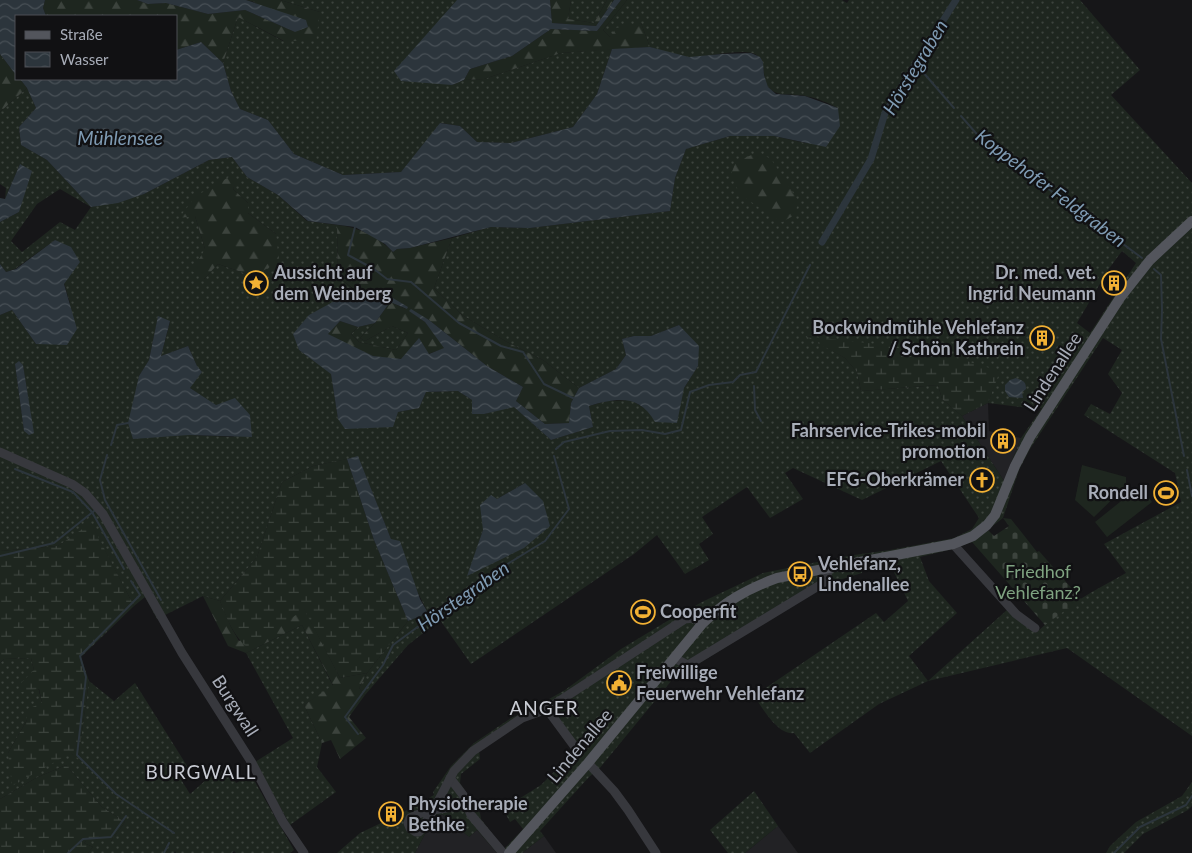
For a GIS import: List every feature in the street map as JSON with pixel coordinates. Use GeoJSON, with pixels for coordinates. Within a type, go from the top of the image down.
{"type":"FeatureCollection","features":[{"type":"Feature","properties":{"kind":"main road","name":"Lindenallee"},"geometry":{"type":"LineString","coordinates":[[509,853],[588,763],[702,624],[736,596],[754,586],[777,578],[953,544],[973,536],[987,525],[995,515],[1015,466],[1030,437],[1120,298],[1150,260],[1192,221]]}},
{"type":"Feature","properties":{"kind":"street","name":"Burgwall"},"geometry":{"type":"LineString","coordinates":[[0,452],[72,484],[84,493],[103,514],[140,576],[182,653],[247,755],[283,822],[304,853]]}},
{"type":"Feature","properties":{"kind":"street"},"geometry":{"type":"LineString","coordinates":[[953,544],[1016,614],[1035,628]]}},
{"type":"Feature","properties":{"kind":"street"},"geometry":{"type":"LineString","coordinates":[[674,658],[688,664],[713,650],[825,582],[829,568]]}},
{"type":"Feature","properties":{"kind":"street"},"geometry":{"type":"LineString","coordinates":[[467,805],[433,810],[454,771],[473,751],[522,718],[547,709],[685,619],[694,618],[702,624]]}},
{"type":"Feature","properties":{"kind":"street"},"geometry":{"type":"LineString","coordinates":[[547,709],[575,748]]}},
{"type":"Feature","properties":{"kind":"street"},"geometry":{"type":"LineString","coordinates":[[588,763],[614,791],[656,853]]}},
{"type":"Feature","properties":{"kind":"street"},"geometry":{"type":"LineString","coordinates":[[450,778],[463,795],[470,815],[502,853]]}},
{"type":"Feature","properties":{"kind":"shaded area"},"geometry":{"type":"Polygon","coordinates":[[[988,403],[989,431],[1021,438],[1004,481],[962,416],[988,403]]]}},
{"type":"Feature","properties":{"kind":"shaded area"},"geometry":{"type":"Polygon","coordinates":[[[442,814],[469,837],[477,830],[497,853],[415,853],[425,834],[442,814]]]}},
{"type":"Feature","properties":{"kind":"shaded area"},"geometry":{"type":"Polygon","coordinates":[[[778,826],[798,853],[745,853],[778,826]]]}},
{"type":"Feature","properties":{"kind":"shaded area"},"geometry":{"type":"Polygon","coordinates":[[[544,836],[556,853],[522,853],[544,836]]]}},
{"type":"Feature","properties":{"kind":"green space"},"geometry":{"type":"Polygon","coordinates":[[[45,0],[137,0],[148,4],[166,3],[208,14],[245,10],[295,32],[254,2],[246,0],[280,0],[320,12],[316,41],[284,41],[238,17],[223,63],[201,42],[178,49],[178,15],[46,15],[43,8],[45,0]]]}},
{"type":"Feature","properties":{"kind":"green space"},"geometry":{"type":"Polygon","coordinates":[[[280,0],[457,0],[452,85],[464,80],[484,79],[561,53],[612,49],[597,94],[573,127],[511,143],[477,142],[460,126],[441,123],[401,172],[343,175],[294,154],[268,120],[240,109],[231,91],[223,63],[238,17],[283,41],[320,12],[280,0]]]}},
{"type":"Feature","properties":{"kind":"green space"},"geometry":{"type":"Polygon","coordinates":[[[550,0],[571,0],[568,19],[594,23],[607,0],[614,0],[596,26],[552,23],[550,0]]]}},
{"type":"Feature","properties":{"kind":"green space"},"geometry":{"type":"Polygon","coordinates":[[[571,0],[607,0],[594,23],[568,19],[571,0]]]}},
{"type":"Feature","properties":{"kind":"green space"},"geometry":{"type":"Polygon","coordinates":[[[621,0],[627,0],[603,30],[610,37],[616,28],[641,23],[650,47],[561,53],[484,79],[464,80],[470,69],[512,56],[551,29],[597,31],[621,0]]]}},
{"type":"Feature","properties":{"kind":"green space"},"geometry":{"type":"Polygon","coordinates":[[[627,0],[842,0],[847,3],[849,0],[1080,0],[1140,70],[1111,95],[1192,183],[1192,736],[1067,648],[928,681],[879,704],[810,753],[794,733],[788,733],[776,726],[754,696],[876,613],[884,622],[908,601],[890,564],[862,570],[862,573],[829,583],[672,680],[599,769],[589,777],[540,831],[544,836],[522,853],[497,853],[477,830],[469,837],[442,814],[425,834],[415,853],[337,853],[360,833],[434,795],[433,792],[451,766],[474,743],[511,718],[565,690],[621,649],[704,601],[763,573],[847,556],[954,538],[972,529],[979,518],[941,461],[862,500],[793,468],[785,473],[803,499],[770,518],[747,487],[702,517],[713,534],[699,544],[709,560],[685,574],[657,535],[634,554],[471,664],[440,620],[408,645],[365,695],[359,688],[367,673],[408,621],[428,613],[391,539],[358,457],[313,466],[282,482],[257,557],[220,601],[203,596],[157,619],[145,597],[134,606],[91,524],[58,546],[0,551],[0,315],[12,310],[36,344],[70,303],[55,240],[15,269],[6,272],[0,264],[0,222],[19,212],[20,164],[5,199],[6,188],[0,184],[0,112],[27,88],[36,108],[19,127],[21,145],[47,160],[91,207],[144,194],[209,160],[232,157],[247,177],[278,195],[307,221],[337,225],[338,276],[356,292],[340,298],[299,350],[331,373],[338,419],[419,408],[426,392],[458,391],[472,400],[472,414],[484,414],[513,406],[551,440],[593,427],[589,406],[607,401],[631,400],[649,411],[684,388],[698,366],[679,325],[651,336],[634,336],[622,339],[626,355],[616,369],[579,388],[543,360],[507,342],[462,315],[434,288],[452,238],[491,227],[530,228],[670,211],[675,178],[686,149],[730,136],[774,136],[805,143],[838,108],[810,97],[782,94],[773,91],[766,84],[761,59],[752,53],[738,52],[698,57],[681,56],[650,47],[641,23],[610,37],[603,30],[627,0]],[[236,180],[195,216],[205,249],[204,279],[218,264],[253,276],[276,234],[248,213],[248,203],[233,189],[236,180]],[[60,189],[37,204],[11,241],[22,252],[60,222],[75,230],[91,207],[60,189]],[[1122,251],[1108,270],[1077,323],[1090,333],[1136,263],[1122,251]],[[158,317],[149,360],[139,376],[189,435],[234,437],[216,406],[190,388],[197,366],[188,346],[161,356],[170,322],[158,317]],[[807,336],[845,358],[857,372],[861,391],[938,385],[942,399],[962,416],[1004,481],[1021,438],[1042,408],[988,403],[999,371],[807,336]],[[1103,338],[1030,449],[1019,470],[1003,518],[972,542],[920,557],[929,581],[957,613],[909,656],[928,681],[1008,609],[1037,632],[1068,607],[1126,573],[1104,544],[1181,502],[1175,473],[1084,415],[1091,404],[1110,414],[1122,393],[1108,374],[1122,350],[1103,338]],[[15,364],[24,431],[28,398],[23,365],[15,364]],[[525,483],[497,499],[483,530],[468,576],[525,483]],[[552,711],[522,721],[479,749],[480,759],[461,774],[460,783],[480,813],[481,819],[504,849],[523,829],[515,819],[510,822],[503,809],[541,785],[578,748],[552,711]]]}},
{"type":"Feature","properties":{"kind":"green space"},"geometry":{"type":"Polygon","coordinates":[[[0,54],[15,74],[15,80],[21,80],[27,88],[0,112],[0,54]]]}},
{"type":"Feature","properties":{"kind":"green space"},"geometry":{"type":"Polygon","coordinates":[[[758,152],[771,159],[799,202],[793,216],[782,222],[739,193],[731,174],[736,162],[758,152]]]}},
{"type":"Feature","properties":{"kind":"green space"},"geometry":{"type":"Polygon","coordinates":[[[229,177],[237,180],[233,189],[248,203],[248,213],[276,234],[279,262],[253,276],[218,264],[204,279],[192,271],[205,249],[195,216],[179,218],[196,196],[229,177]]]}},
{"type":"Feature","properties":{"kind":"green space"},"geometry":{"type":"Polygon","coordinates":[[[337,225],[367,233],[393,252],[397,249],[410,248],[452,238],[434,288],[462,315],[507,342],[543,360],[579,388],[571,403],[569,423],[545,424],[516,401],[523,387],[487,366],[429,320],[410,311],[425,322],[445,348],[409,358],[382,358],[361,351],[327,334],[340,321],[358,327],[351,334],[359,342],[396,350],[408,333],[392,326],[365,341],[360,338],[375,323],[390,302],[406,309],[376,288],[366,298],[338,277],[337,225]]]}},
{"type":"Feature","properties":{"kind":"green space"},"geometry":{"type":"Polygon","coordinates":[[[375,323],[360,338],[365,341],[392,326],[408,333],[396,350],[359,342],[351,334],[358,327],[375,323]]]}},
{"type":"Feature","properties":{"kind":"green space"},"geometry":{"type":"Polygon","coordinates":[[[805,336],[929,350],[1000,371],[988,403],[962,416],[942,399],[938,385],[861,391],[857,372],[845,358],[805,336]]]}},
{"type":"Feature","properties":{"kind":"green space"},"geometry":{"type":"Polygon","coordinates":[[[347,459],[374,540],[408,621],[367,673],[340,678],[304,609],[249,649],[235,633],[220,601],[257,557],[282,482],[313,466],[347,459]]]}},
{"type":"Feature","properties":{"kind":"green space"},"geometry":{"type":"Polygon","coordinates":[[[1082,465],[1126,477],[1126,486],[1094,517],[1075,500],[1082,465]]]}},
{"type":"Feature","properties":{"kind":"green space","name":"Rondell"},"geometry":{"type":"Polygon","coordinates":[[[1166,483],[1173,486],[1176,493],[1173,500],[1166,503],[1159,500],[1156,493],[1159,486],[1166,483]]]}},
{"type":"Feature","properties":{"kind":"green space"},"geometry":{"type":"Polygon","coordinates":[[[1140,486],[1152,502],[1107,537],[1095,522],[1140,486]]]}},
{"type":"Feature","properties":{"kind":"green space","name":"Friedhof Vehlefanz?"},"geometry":{"type":"Polygon","coordinates":[[[1003,518],[1011,519],[1037,552],[1039,551],[1081,599],[1045,625],[972,542],[988,530],[994,536],[1009,526],[1003,518]]]}},
{"type":"Feature","properties":{"kind":"green space"},"geometry":{"type":"Polygon","coordinates":[[[91,523],[134,606],[81,657],[89,681],[78,760],[71,753],[12,786],[8,753],[27,720],[25,710],[42,703],[39,689],[21,692],[19,685],[34,670],[31,658],[4,659],[0,663],[0,551],[58,546],[91,523]]]}},
{"type":"Feature","properties":{"kind":"green space"},"geometry":{"type":"Polygon","coordinates":[[[203,596],[220,601],[239,641],[304,608],[340,678],[367,673],[359,688],[365,695],[349,717],[366,738],[340,759],[331,740],[322,743],[304,705],[333,685],[302,625],[246,653],[228,646],[203,596]]]}},
{"type":"Feature","properties":{"kind":"green space"},"geometry":{"type":"Polygon","coordinates":[[[302,625],[333,686],[304,705],[322,743],[317,767],[336,792],[290,825],[255,762],[293,738],[246,653],[302,625]]]}},
{"type":"Feature","properties":{"kind":"green space"},"geometry":{"type":"Polygon","coordinates":[[[31,658],[42,703],[27,720],[8,753],[71,753],[78,759],[89,681],[114,701],[135,683],[189,769],[180,778],[190,794],[215,772],[228,770],[236,783],[251,775],[294,850],[290,853],[236,853],[234,851],[232,853],[176,853],[175,851],[174,853],[88,853],[93,847],[84,843],[86,841],[111,841],[125,822],[102,807],[66,765],[36,778],[0,799],[0,663],[4,659],[31,658]]]}},
{"type":"Feature","properties":{"kind":"green space"},"geometry":{"type":"Polygon","coordinates":[[[66,765],[102,807],[125,822],[111,841],[86,841],[84,843],[93,847],[88,853],[0,853],[0,799],[36,778],[66,765]]]}},
{"type":"Feature","properties":{"kind":"green space"},"geometry":{"type":"Polygon","coordinates":[[[1192,782],[1192,806],[1188,810],[1143,834],[1124,853],[1106,853],[1110,846],[1136,822],[1182,796],[1192,782]]]}},
{"type":"Feature","properties":{"kind":"green space"},"geometry":{"type":"Polygon","coordinates":[[[754,791],[778,826],[745,853],[728,853],[710,830],[754,791]]]}},
{"type":"Feature","properties":{"kind":"water"},"geometry":{"type":"Polygon","coordinates":[[[0,0],[45,0],[43,8],[46,15],[15,15],[15,74],[0,54],[0,0]]]}},
{"type":"Feature","properties":{"kind":"water"},"geometry":{"type":"Polygon","coordinates":[[[137,0],[246,0],[306,20],[308,27],[295,32],[245,10],[208,14],[166,3],[148,4],[137,0]]]}},
{"type":"Feature","properties":{"kind":"water"},"geometry":{"type":"Polygon","coordinates":[[[457,0],[550,0],[552,23],[596,26],[614,0],[621,0],[597,31],[551,29],[512,56],[470,69],[464,80],[452,85],[401,81],[394,71],[457,0]]]}},
{"type":"Feature","properties":{"kind":"water","name":"Mühlensee"},"geometry":{"type":"Polygon","coordinates":[[[201,42],[223,63],[231,91],[240,109],[268,120],[294,154],[343,175],[401,172],[440,123],[460,126],[477,142],[511,143],[573,127],[597,94],[612,49],[650,47],[689,57],[751,53],[760,57],[763,62],[764,75],[768,87],[776,94],[805,96],[838,108],[840,126],[826,147],[774,136],[730,136],[686,149],[675,178],[670,211],[530,228],[491,227],[410,248],[397,249],[393,252],[385,244],[355,227],[308,221],[278,195],[247,177],[232,157],[209,160],[144,194],[118,203],[91,207],[47,160],[21,145],[19,127],[36,108],[27,88],[21,80],[178,80],[178,49],[201,42]]]}},
{"type":"Feature","properties":{"kind":"water","name":"Mühlensee"},"geometry":{"type":"Polygon","coordinates":[[[20,164],[32,171],[19,212],[0,222],[0,198],[5,199],[20,164]]]}},
{"type":"Feature","properties":{"kind":"water"},"geometry":{"type":"Polygon","coordinates":[[[55,240],[71,247],[80,262],[64,284],[77,329],[67,345],[36,344],[12,310],[0,315],[0,264],[6,272],[16,269],[55,240]]]}},
{"type":"Feature","properties":{"kind":"water"},"geometry":{"type":"Polygon","coordinates":[[[376,288],[408,307],[407,309],[390,302],[375,323],[358,327],[340,321],[328,334],[373,356],[401,359],[419,338],[429,354],[444,348],[425,322],[409,311],[411,309],[429,320],[487,366],[523,387],[516,401],[545,424],[569,423],[571,403],[579,388],[616,369],[626,355],[622,339],[634,336],[651,336],[679,325],[699,346],[698,366],[684,388],[677,423],[655,422],[642,407],[626,400],[609,401],[589,406],[593,427],[551,440],[514,407],[484,414],[472,414],[472,400],[458,391],[426,392],[419,408],[398,412],[393,427],[345,429],[338,419],[331,374],[299,350],[293,334],[309,315],[340,298],[356,292],[366,298],[376,288]]]}},
{"type":"Feature","properties":{"kind":"water"},"geometry":{"type":"Polygon","coordinates":[[[158,316],[170,321],[161,356],[188,346],[197,366],[202,372],[190,388],[216,405],[235,398],[250,415],[252,437],[189,435],[133,439],[128,423],[139,376],[149,360],[158,316]]]}},
{"type":"Feature","properties":{"kind":"water"},"geometry":{"type":"Polygon","coordinates":[[[19,361],[23,365],[34,433],[29,435],[24,431],[15,364],[19,361]]]}},
{"type":"Feature","properties":{"kind":"water"},"geometry":{"type":"Polygon","coordinates":[[[1016,378],[1025,383],[1026,389],[1022,392],[1023,398],[1009,397],[1005,391],[1005,385],[1010,380],[1016,378]]]}},
{"type":"Feature","properties":{"kind":"water"},"geometry":{"type":"Polygon","coordinates":[[[358,456],[391,539],[400,541],[420,599],[428,613],[408,621],[374,540],[347,459],[358,456]]]}},
{"type":"Feature","properties":{"kind":"water"},"geometry":{"type":"Polygon","coordinates":[[[525,483],[543,501],[550,526],[524,548],[467,576],[483,530],[480,505],[491,495],[497,499],[525,483]]]}},
{"type":"Feature","properties":{"kind":"waterway","name":"Hörstegraben"},"geometry":{"type":"LineString","coordinates":[[822,242],[871,159],[885,113],[956,0]]}},
{"type":"Feature","properties":{"kind":"waterway","name":"Koppehofer Feldgraben"},"geometry":{"type":"LineString","coordinates":[[915,63],[954,108]]}},
{"type":"Feature","properties":{"kind":"waterway","name":"Koppehofer Feldgraben"},"geometry":{"type":"LineString","coordinates":[[961,116],[982,140],[1142,258]]}},
{"type":"Feature","properties":{"kind":"waterway"},"geometry":{"type":"LineString","coordinates":[[355,227],[348,255],[374,269],[387,279],[411,282],[459,323],[501,346],[523,352],[544,384],[573,398]]}},
{"type":"Feature","properties":{"kind":"waterway","name":"Hörstegraben"},"geometry":{"type":"LineString","coordinates":[[556,449],[564,442],[610,431],[642,430],[665,434],[681,430],[690,392],[709,385],[733,382],[740,375],[756,372],[810,265]]}},
{"type":"Feature","properties":{"kind":"waterway","name":"Koppehofer Feldgraben"},"geometry":{"type":"LineString","coordinates":[[1154,269],[1161,275],[1161,339],[1184,456]]}},
{"type":"Feature","properties":{"kind":"waterway"},"geometry":{"type":"LineString","coordinates":[[754,386],[755,410],[761,421]]}},
{"type":"Feature","properties":{"kind":"waterway"},"geometry":{"type":"LineString","coordinates":[[111,445],[117,425],[128,423]]}},
{"type":"Feature","properties":{"kind":"waterway"},"geometry":{"type":"LineString","coordinates":[[107,455],[100,480],[105,500],[161,600]]}},
{"type":"Feature","properties":{"kind":"waterway","name":"Hörstegraben"},"geometry":{"type":"LineString","coordinates":[[358,734],[345,717],[383,665],[393,645],[483,579],[545,541],[569,509],[554,456]]}},
{"type":"Feature","properties":{"kind":"waterway"},"geometry":{"type":"LineString","coordinates":[[15,469],[73,492],[92,512],[124,569]]}},
{"type":"Feature","properties":{"kind":"waterway","name":"Koppehofer Feldgraben"},"geometry":{"type":"LineString","coordinates":[[1187,470],[1192,496]]}},
{"type":"Feature","properties":{"kind":"waterway"},"geometry":{"type":"LineString","coordinates":[[0,556],[54,543],[94,511]]}},
{"type":"Feature","properties":{"kind":"waterway"},"geometry":{"type":"LineString","coordinates":[[131,581],[140,595],[80,656],[86,677],[77,755],[116,794],[174,833]]}},
{"type":"Feature","properties":{"kind":"waterway","name":"Koppehofer Feldgraben"},"geometry":{"type":"LineString","coordinates":[[1114,853],[1140,827],[1186,805],[1192,796]]}},
{"type":"Feature","properties":{"kind":"waterway"},"geometry":{"type":"LineString","coordinates":[[68,853],[83,839],[111,837],[126,816]]}},
{"type":"Feature","properties":{"kind":"waterway"},"geometry":{"type":"LineString","coordinates":[[164,853],[169,843]]}},
{"type":"Feature","properties":{"kind":"place","name":"Aussicht auf dem Weinberg"},"geometry":{"type":"Point","coordinates":[256,283]}},
{"type":"Feature","properties":{"kind":"place","name":"Dr. med. vet. Ingrid Neumann"},"geometry":{"type":"Point","coordinates":[1114,283]}},
{"type":"Feature","properties":{"kind":"place","name":"Bockwindmühle Vehlefanz / Schön Kathrein"},"geometry":{"type":"Point","coordinates":[1042,338]}},
{"type":"Feature","properties":{"kind":"place","name":"Fahrservice-Trikes-mobil promotion"},"geometry":{"type":"Point","coordinates":[1003,441]}},
{"type":"Feature","properties":{"kind":"place","name":"EFG-Oberkrämer"},"geometry":{"type":"Point","coordinates":[982,480]}},
{"type":"Feature","properties":{"kind":"place","name":"Rondell"},"geometry":{"type":"Point","coordinates":[1166,493]}},
{"type":"Feature","properties":{"kind":"place","name":"Vehlefanz, Lindenallee"},"geometry":{"type":"Point","coordinates":[800,574]}},
{"type":"Feature","properties":{"kind":"place","name":"Cooperfit"},"geometry":{"type":"Point","coordinates":[643,612]}},
{"type":"Feature","properties":{"kind":"place","name":"Freiwillige Feuerwehr Vehlefanz"},"geometry":{"type":"Point","coordinates":[619,683]}},
{"type":"Feature","properties":{"kind":"place","name":"Physiotherapie Bethke"},"geometry":{"type":"Point","coordinates":[391,814]}},
{"type":"Feature","properties":{"kind":"district","name":"ANGER"},"geometry":{"type":"Point","coordinates":[544,708]}},
{"type":"Feature","properties":{"kind":"district","name":"BURGWALL"},"geometry":{"type":"Point","coordinates":[201,772]}}]}
